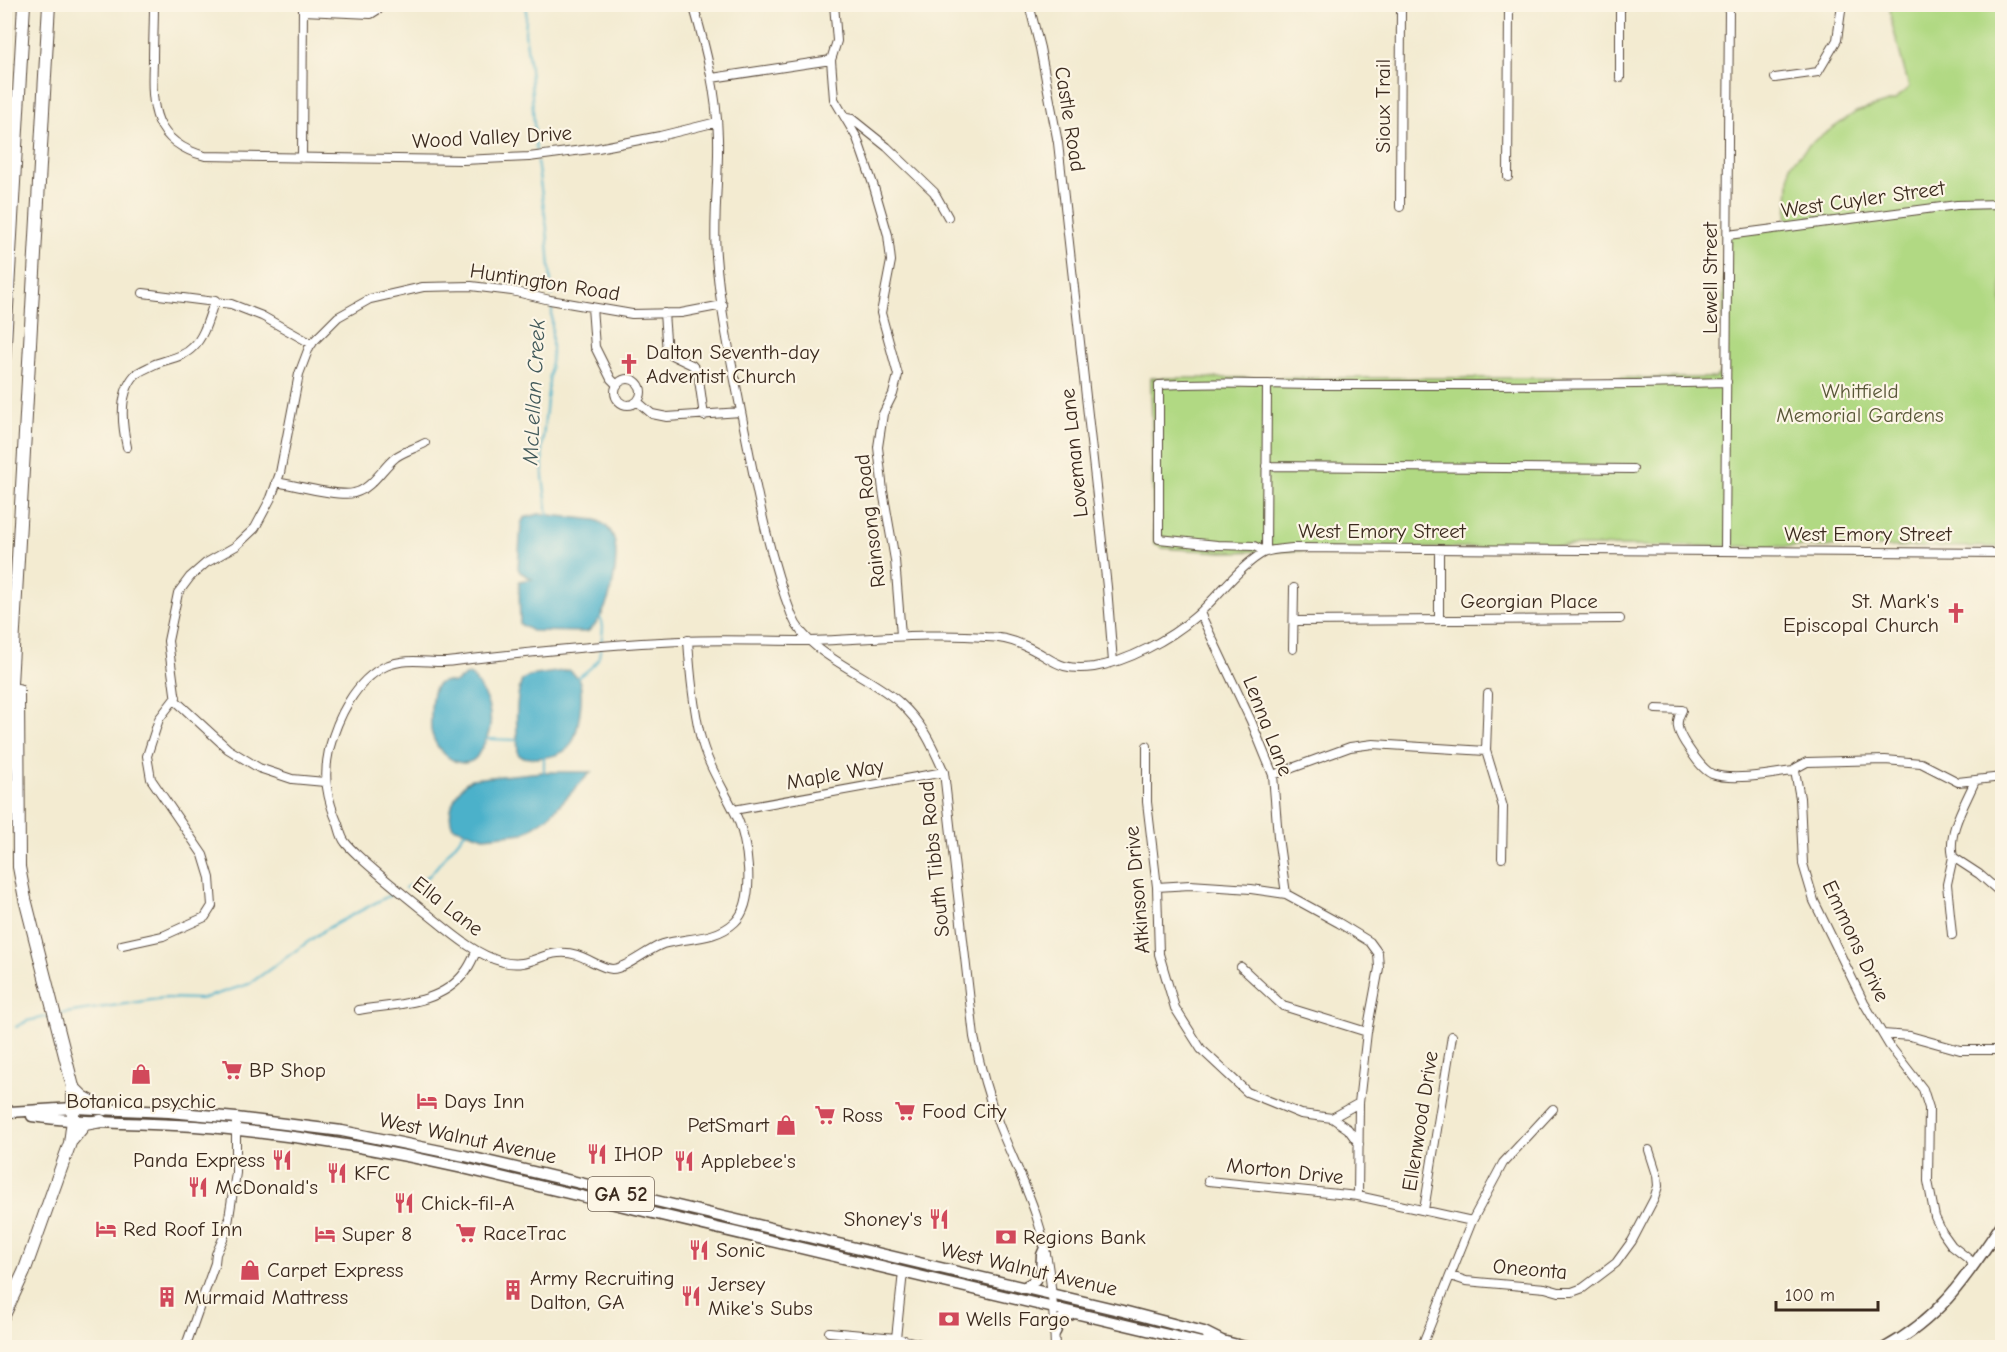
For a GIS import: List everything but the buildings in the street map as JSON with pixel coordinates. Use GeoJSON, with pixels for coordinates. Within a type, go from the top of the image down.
{"type":"FeatureCollection","features":[{"type":"Feature","properties":{"kind":"highway"},"geometry":{"type":"LineString","coordinates":[[4,361],[24,4]]}},
{"type":"Feature","properties":{"kind":"highway"},"geometry":{"type":"LineString","coordinates":[[4,809],[49,4]]}},
{"type":"Feature","properties":{"kind":"highway"},"geometry":{"type":"LineString","coordinates":[[4,1315],[24,1272],[70,1143],[73,1114],[73,1087],[19,867],[18,671],[14,624]]}},
{"type":"Feature","properties":{"kind":"highway"},"geometry":{"type":"LineString","coordinates":[[70,1143],[81,1127],[103,1115],[73,1087]]}},
{"type":"Feature","properties":{"kind":"main road","name":"West Walnut Avenue"},"geometry":{"type":"LineString","coordinates":[[7,1112],[103,1115],[169,1112],[342,1131],[436,1149],[1023,1288],[1204,1332],[1222,1341],[1249,1347]]}},
{"type":"Feature","properties":{"kind":"main road","name":"West Walnut Avenue"},"geometry":{"type":"LineString","coordinates":[[103,1115],[312,1139],[435,1162],[1202,1343],[1222,1341]]}},
{"type":"Feature","properties":{"kind":"main road"},"geometry":{"type":"LineString","coordinates":[[1885,1347],[1917,1328],[1948,1300],[2002,1224]]}},
{"type":"Feature","properties":{"kind":"main road"},"geometry":{"type":"LineString","coordinates":[[1023,1288],[1041,1274],[1042,1255],[1045,1248]]}},
{"type":"Feature","properties":{"kind":"main road"},"geometry":{"type":"LineString","coordinates":[[1055,1332],[1060,1320],[1076,1313]]}},
{"type":"Feature","properties":{"kind":"street","name":"Wood Valley Drive"},"geometry":{"type":"LineString","coordinates":[[154,4],[153,108],[160,124],[174,140],[190,152],[206,156],[463,160],[529,157],[598,148],[717,122]]}},
{"type":"Feature","properties":{"kind":"street","name":"South Tibbs Road"},"geometry":{"type":"LineString","coordinates":[[693,4],[712,78],[717,122],[714,233],[723,305],[741,412],[779,579],[793,619],[808,641],[900,703],[927,735],[944,772],[974,1037],[981,1071],[999,1125],[1036,1215],[1045,1248],[1055,1347]]}},
{"type":"Feature","properties":{"kind":"street","name":"Rainsong Road"},"geometry":{"type":"LineString","coordinates":[[834,4],[837,41],[831,60],[834,99],[857,138],[871,177],[888,234],[891,261],[882,313],[898,375],[893,394],[883,414],[878,447],[895,560],[901,635]]}},
{"type":"Feature","properties":{"kind":"street","name":"Castle Road"},"geometry":{"type":"LineString","coordinates":[[1029,4],[1058,143],[1069,241]]}},
{"type":"Feature","properties":{"kind":"street","name":"Sioux Trail"},"geometry":{"type":"LineString","coordinates":[[1400,207],[1401,4]]}},
{"type":"Feature","properties":{"kind":"street"},"geometry":{"type":"LineString","coordinates":[[1508,177],[1509,4]]}},
{"type":"Feature","properties":{"kind":"street"},"geometry":{"type":"LineString","coordinates":[[1620,4],[1620,78]]}},
{"type":"Feature","properties":{"kind":"street","name":"Lewell Street"},"geometry":{"type":"LineString","coordinates":[[1725,551],[1729,4]]}},
{"type":"Feature","properties":{"kind":"street"},"geometry":{"type":"LineString","coordinates":[[1775,78],[1818,72],[1837,40],[1842,4]]}},
{"type":"Feature","properties":{"kind":"street"},"geometry":{"type":"LineString","coordinates":[[302,158],[303,8],[371,14],[382,7]]}},
{"type":"Feature","properties":{"kind":"street"},"geometry":{"type":"LineString","coordinates":[[712,78],[831,60]]}},
{"type":"Feature","properties":{"kind":"street"},"geometry":{"type":"LineString","coordinates":[[847,118],[852,119],[888,147],[934,192],[948,216]]}},
{"type":"Feature","properties":{"kind":"street","name":"West Cuyler Street"},"geometry":{"type":"LineString","coordinates":[[1728,235],[1957,205],[2002,204]]}},
{"type":"Feature","properties":{"kind":"street","name":"Loveman Lane"},"geometry":{"type":"LineString","coordinates":[[1069,241],[1107,587],[1113,662]]}},
{"type":"Feature","properties":{"kind":"street","name":"Huntington Road"},"geometry":{"type":"LineString","coordinates":[[176,697],[168,641],[178,594],[190,576],[206,563],[236,546],[255,528],[271,498],[276,482],[299,374],[312,344],[338,316],[370,299],[423,287],[471,286],[512,291],[632,314],[681,313],[723,305]]}},
{"type":"Feature","properties":{"kind":"street"},"geometry":{"type":"LineString","coordinates":[[143,292],[231,304],[262,316],[312,344]]}},
{"type":"Feature","properties":{"kind":"street"},"geometry":{"type":"LineString","coordinates":[[127,447],[122,426],[123,405],[135,375],[194,347],[203,331],[214,300]]}},
{"type":"Feature","properties":{"kind":"street"},"geometry":{"type":"LineString","coordinates":[[592,307],[595,347],[610,379],[617,385]]}},
{"type":"Feature","properties":{"kind":"street"},"geometry":{"type":"LineString","coordinates":[[664,313],[667,352],[692,365],[698,372],[704,416]]}},
{"type":"Feature","properties":{"kind":"street"},"geometry":{"type":"LineString","coordinates":[[628,379],[636,382],[641,394],[638,402],[630,406],[621,404],[615,393],[617,385],[628,379]]}},
{"type":"Feature","properties":{"kind":"street"},"geometry":{"type":"LineString","coordinates":[[1266,552],[1254,546],[1159,539],[1159,385],[1189,383],[1268,386],[1637,385],[1727,382]]}},
{"type":"Feature","properties":{"kind":"street"},"geometry":{"type":"LineString","coordinates":[[1266,552],[1268,386]]}},
{"type":"Feature","properties":{"kind":"street"},"geometry":{"type":"LineString","coordinates":[[638,402],[652,414],[667,417],[741,412]]}},
{"type":"Feature","properties":{"kind":"street"},"geometry":{"type":"LineString","coordinates":[[276,482],[355,493],[371,483],[398,456],[425,443]]}},
{"type":"Feature","properties":{"kind":"street"},"geometry":{"type":"LineString","coordinates":[[1266,466],[1633,469]]}},
{"type":"Feature","properties":{"kind":"street","name":"West Emory Street"},"geometry":{"type":"LineString","coordinates":[[1266,552],[1293,548],[2002,553]]}},
{"type":"Feature","properties":{"kind":"street","name":"Georgian Place"},"geometry":{"type":"LineString","coordinates":[[1439,549],[1439,619]]}},
{"type":"Feature","properties":{"kind":"street"},"geometry":{"type":"LineString","coordinates":[[808,641],[901,635],[990,637],[1022,645],[1057,665],[1071,668],[1092,667],[1113,662],[1171,638],[1246,567],[1266,552]]}},
{"type":"Feature","properties":{"kind":"street"},"geometry":{"type":"LineString","coordinates":[[1293,649],[1294,588]]}},
{"type":"Feature","properties":{"kind":"street","name":"Lenna Lane"},"geometry":{"type":"LineString","coordinates":[[1200,613],[1251,721],[1273,775],[1286,894]]}},
{"type":"Feature","properties":{"kind":"street","name":"Georgian Place"},"geometry":{"type":"LineString","coordinates":[[1294,621],[1620,619]]}},
{"type":"Feature","properties":{"kind":"street","name":"Ella Lane"},"geometry":{"type":"LineString","coordinates":[[688,640],[692,687],[700,735],[710,768],[734,810],[744,837],[748,872],[747,897],[742,913],[732,925],[713,935],[668,942],[652,948],[618,969],[609,969],[586,957],[566,953],[555,953],[518,965],[476,952],[345,843],[329,802],[325,782],[334,734],[349,701],[374,673],[392,664],[409,661],[445,662],[544,650],[688,640],[808,641]]}},
{"type":"Feature","properties":{"kind":"street"},"geometry":{"type":"LineString","coordinates":[[1488,694],[1486,751],[1503,807],[1502,858]]}},
{"type":"Feature","properties":{"kind":"street"},"geometry":{"type":"LineString","coordinates":[[176,697],[176,701],[228,749],[259,768],[292,779],[325,782]]}},
{"type":"Feature","properties":{"kind":"street"},"geometry":{"type":"LineString","coordinates":[[122,945],[163,936],[206,917],[212,906],[210,878],[203,855],[151,779],[147,756],[159,719],[176,697]]}},
{"type":"Feature","properties":{"kind":"street"},"geometry":{"type":"LineString","coordinates":[[1656,709],[1682,710],[1676,720],[1678,732],[1699,762],[1711,773],[1728,777],[1795,771],[1807,762],[1885,760],[1921,763],[1958,782],[1975,782],[2002,777]]}},
{"type":"Feature","properties":{"kind":"street"},"geometry":{"type":"LineString","coordinates":[[1273,775],[1350,747],[1373,744],[1486,751]]}},
{"type":"Feature","properties":{"kind":"street","name":"Atkinson Drive"},"geometry":{"type":"LineString","coordinates":[[1147,746],[1147,801],[1157,887],[1159,954],[1175,1008],[1201,1049],[1247,1092],[1301,1114],[1332,1118]]}},
{"type":"Feature","properties":{"kind":"street","name":"Emmons Drive"},"geometry":{"type":"LineString","coordinates":[[1795,771],[1800,798],[1803,864],[1811,892],[1864,1003],[1888,1045],[1923,1089],[1929,1108],[1928,1180],[1938,1225],[1952,1246],[1975,1264]]}},
{"type":"Feature","properties":{"kind":"street","name":"Maple Way"},"geometry":{"type":"LineString","coordinates":[[734,810],[944,772]]}},
{"type":"Feature","properties":{"kind":"street"},"geometry":{"type":"LineString","coordinates":[[1952,935],[1947,884],[1953,857],[1950,845],[1959,816],[1975,782]]}},
{"type":"Feature","properties":{"kind":"street"},"geometry":{"type":"LineString","coordinates":[[1953,857],[1979,874],[2002,894]]}},
{"type":"Feature","properties":{"kind":"street"},"geometry":{"type":"LineString","coordinates":[[1157,887],[1190,885],[1286,894],[1339,923],[1374,946],[1380,960],[1367,1032],[1359,1103],[1358,1196]]}},
{"type":"Feature","properties":{"kind":"street"},"geometry":{"type":"LineString","coordinates":[[359,1010],[409,1004],[442,993],[465,973],[476,952]]}},
{"type":"Feature","properties":{"kind":"street"},"geometry":{"type":"LineString","coordinates":[[1241,967],[1283,1006],[1367,1032]]}},
{"type":"Feature","properties":{"kind":"street"},"geometry":{"type":"LineString","coordinates":[[1883,1034],[1910,1036],[1960,1050],[2002,1050]]}},
{"type":"Feature","properties":{"kind":"street","name":"Ellenwood Drive"},"geometry":{"type":"LineString","coordinates":[[1424,1210],[1452,1036]]}},
{"type":"Feature","properties":{"kind":"street"},"geometry":{"type":"LineString","coordinates":[[1359,1103],[1332,1118],[1348,1129],[1359,1143]]}},
{"type":"Feature","properties":{"kind":"street"},"geometry":{"type":"LineString","coordinates":[[1421,1347],[1472,1221],[1503,1163],[1553,1108]]}},
{"type":"Feature","properties":{"kind":"street"},"geometry":{"type":"LineString","coordinates":[[184,1347],[216,1263],[216,1254],[227,1230],[236,1173],[236,1118]]}},
{"type":"Feature","properties":{"kind":"street"},"geometry":{"type":"LineString","coordinates":[[435,1162],[436,1149]]}},
{"type":"Feature","properties":{"kind":"street","name":"Oneonta"},"geometry":{"type":"LineString","coordinates":[[1451,1276],[1466,1281],[1545,1288],[1559,1292],[1572,1292],[1583,1288],[1616,1263],[1632,1241],[1654,1199],[1658,1186],[1657,1175],[1649,1150]]}},
{"type":"Feature","properties":{"kind":"street","name":"Morton Drive"},"geometry":{"type":"LineString","coordinates":[[1208,1181],[1358,1196],[1472,1221]]}},
{"type":"Feature","properties":{"kind":"street"},"geometry":{"type":"LineString","coordinates":[[896,1338],[903,1272]]}},
{"type":"Feature","properties":{"kind":"street"},"geometry":{"type":"LineString","coordinates":[[829,1332],[896,1338],[939,1347]]}},
{"type":"Feature","properties":{"kind":"green space","name":"Whitfield Memorial Gardens"},"geometry":{"type":"Polygon","coordinates":[[[1890,5],[2002,5],[2002,547],[1543,546],[1223,552],[1163,548],[1154,544],[1151,378],[1715,378],[1723,370],[1724,232],[1787,223],[1790,165],[1810,144],[1856,112],[1895,100],[1909,87],[1891,20],[1890,5]]]}},
{"type":"Feature","properties":{"kind":"water"},"geometry":{"type":"Polygon","coordinates":[[[539,514],[596,520],[613,536],[616,559],[612,588],[602,615],[587,632],[532,631],[520,624],[519,581],[532,579],[520,572],[518,568],[521,524],[524,518],[539,514]]]}},
{"type":"Feature","properties":{"kind":"water"},"geometry":{"type":"Polygon","coordinates":[[[569,670],[579,680],[581,695],[575,736],[571,744],[567,749],[552,756],[522,757],[518,754],[517,716],[522,680],[529,676],[569,670]]]}},
{"type":"Feature","properties":{"kind":"water"},"geometry":{"type":"Polygon","coordinates":[[[469,674],[474,678],[486,700],[491,721],[488,735],[478,755],[475,759],[463,763],[446,756],[434,740],[431,732],[431,703],[437,685],[446,681],[454,683],[469,674]]]}},
{"type":"Feature","properties":{"kind":"water"},"geometry":{"type":"Polygon","coordinates":[[[543,772],[591,772],[548,817],[524,833],[484,837],[453,827],[451,808],[461,788],[471,779],[543,772]]]}},
{"type":"Feature","properties":{"kind":"waterway","name":"McLellan Creek"},"geometry":{"type":"LineString","coordinates":[[527,4],[525,33],[536,151]]}},
{"type":"Feature","properties":{"kind":"waterway","name":"McLellan Creek"},"geometry":{"type":"LineString","coordinates":[[537,162],[547,229],[552,295]]}},
{"type":"Feature","properties":{"kind":"waterway","name":"McLellan Creek"},"geometry":{"type":"LineString","coordinates":[[548,515],[542,447],[552,353],[552,306]]}},
{"type":"Feature","properties":{"kind":"waterway","name":"McLellan Creek"},"geometry":{"type":"LineString","coordinates":[[577,678],[594,665],[599,657],[603,629],[600,618]]}},
{"type":"Feature","properties":{"kind":"waterway"},"geometry":{"type":"LineString","coordinates":[[487,739],[517,740]]}},
{"type":"Feature","properties":{"kind":"waterway","name":"McLellan Creek"},"geometry":{"type":"LineString","coordinates":[[544,757],[544,772]]}},
{"type":"Feature","properties":{"kind":"waterway","name":"McLellan Creek"},"geometry":{"type":"LineString","coordinates":[[405,888],[430,875],[466,831]]}},
{"type":"Feature","properties":{"kind":"waterway","name":"McLellan Creek"},"geometry":{"type":"LineString","coordinates":[[59,1014],[164,998],[201,999],[249,984],[326,929],[394,893]]}},
{"type":"Feature","properties":{"kind":"waterway","name":"McLellan Creek"},"geometry":{"type":"LineString","coordinates":[[16,1027],[27,1021],[50,1016]]}},
{"type":"Feature","properties":{"kind":"place","name":"Dalton Seventh-day Adventist Church"},"geometry":{"type":"Point","coordinates":[629,364]}},
{"type":"Feature","properties":{"kind":"place","name":"St. Mark's Episcopal Church"},"geometry":{"type":"Point","coordinates":[1956,613]}},
{"type":"Feature","properties":{"kind":"place","name":"BP Shop"},"geometry":{"type":"Point","coordinates":[232,1070]}},
{"type":"Feature","properties":{"kind":"place","name":"Botanica psychic"},"geometry":{"type":"Point","coordinates":[141,1074]}},
{"type":"Feature","properties":{"kind":"place","name":"Days Inn"},"geometry":{"type":"Point","coordinates":[427,1101]}},
{"type":"Feature","properties":{"kind":"place","name":"Food City"},"geometry":{"type":"Point","coordinates":[905,1111]}},
{"type":"Feature","properties":{"kind":"place","name":"Ross"},"geometry":{"type":"Point","coordinates":[825,1115]}},
{"type":"Feature","properties":{"kind":"place","name":"PetSmart"},"geometry":{"type":"Point","coordinates":[786,1125]}},
{"type":"Feature","properties":{"kind":"place","name":"IHOP"},"geometry":{"type":"Point","coordinates":[597,1154]}},
{"type":"Feature","properties":{"kind":"place","name":"Panda Express"},"geometry":{"type":"Point","coordinates":[282,1160]}},
{"type":"Feature","properties":{"kind":"place","name":"Applebee's"},"geometry":{"type":"Point","coordinates":[684,1161]}},
{"type":"Feature","properties":{"kind":"place","name":"KFC"},"geometry":{"type":"Point","coordinates":[337,1173]}},
{"type":"Feature","properties":{"kind":"place","name":"McDonald's"},"geometry":{"type":"Point","coordinates":[198,1187]}},
{"type":"Feature","properties":{"kind":"place","name":"Chick-fil-A"},"geometry":{"type":"Point","coordinates":[404,1203]}},
{"type":"Feature","properties":{"kind":"place","name":"Shoney's"},"geometry":{"type":"Point","coordinates":[939,1219]}},
{"type":"Feature","properties":{"kind":"place","name":"Red Roof Inn"},"geometry":{"type":"Point","coordinates":[106,1229]}},
{"type":"Feature","properties":{"kind":"place","name":"RaceTrac"},"geometry":{"type":"Point","coordinates":[466,1233]}},
{"type":"Feature","properties":{"kind":"place","name":"Super 8"},"geometry":{"type":"Point","coordinates":[325,1234]}},
{"type":"Feature","properties":{"kind":"place","name":"Regions Bank"},"geometry":{"type":"Point","coordinates":[1006,1237]}},
{"type":"Feature","properties":{"kind":"place","name":"Sonic"},"geometry":{"type":"Point","coordinates":[699,1250]}},
{"type":"Feature","properties":{"kind":"place","name":"Carpet Express"},"geometry":{"type":"Point","coordinates":[250,1270]}},
{"type":"Feature","properties":{"kind":"place","name":"Army Recruiting Dalton, GA"},"geometry":{"type":"Point","coordinates":[513,1290]}},
{"type":"Feature","properties":{"kind":"place","name":"Jersey Mike's Subs"},"geometry":{"type":"Point","coordinates":[691,1296]}},
{"type":"Feature","properties":{"kind":"place","name":"Murmaid Mattress"},"geometry":{"type":"Point","coordinates":[167,1297]}},
{"type":"Feature","properties":{"kind":"place","name":"Wells Fargo"},"geometry":{"type":"Point","coordinates":[949,1319]}}]}
